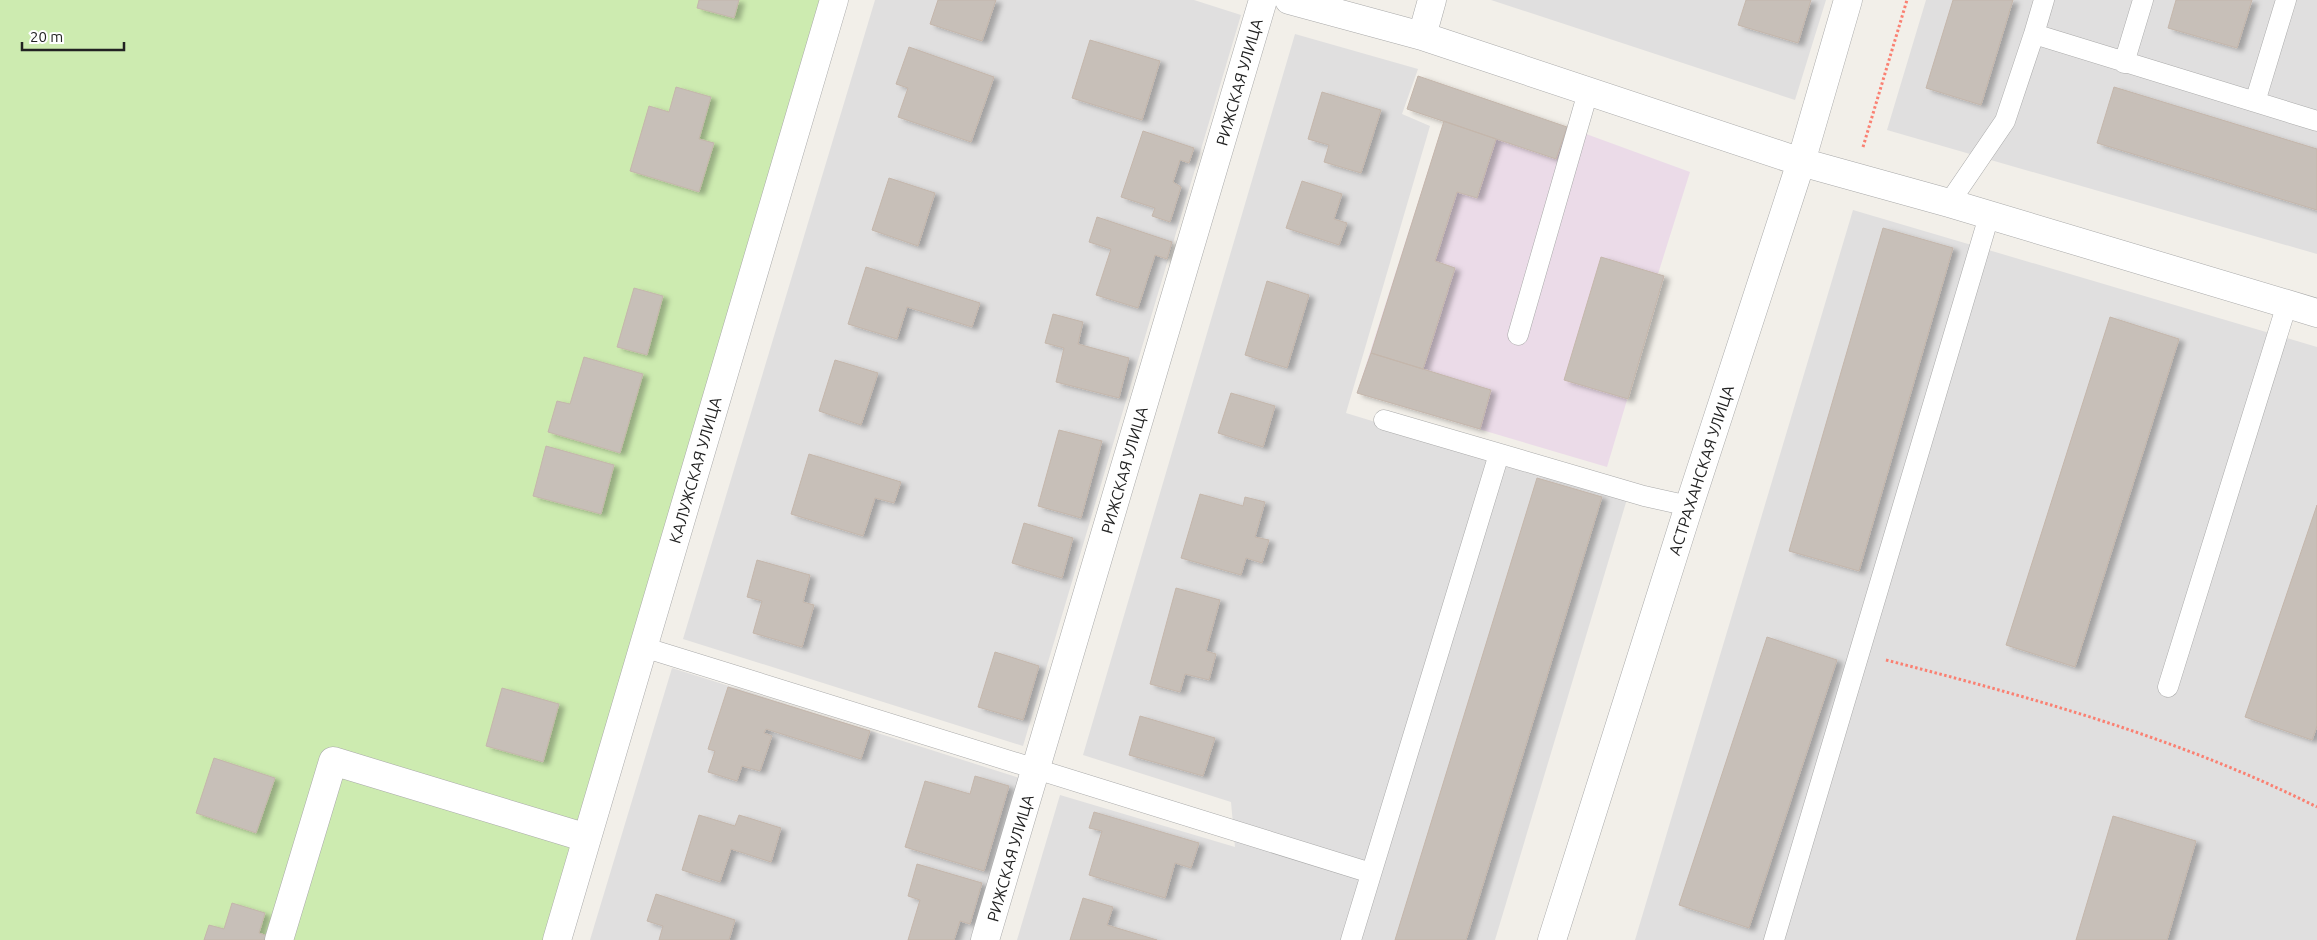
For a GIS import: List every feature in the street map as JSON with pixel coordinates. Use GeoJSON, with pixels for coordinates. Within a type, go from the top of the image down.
{"type":"FeatureCollection","features":[{"type":"Feature","properties":{"kind":"street","name":"КАЛУЖСКАЯ УЛИЦА"},"geometry":{"type":"LineString","coordinates":[[557,940],[834,0]]}},
{"type":"Feature","properties":{"kind":"street","name":"РИЖСКАЯ УЛИЦА"},"geometry":{"type":"LineString","coordinates":[[985,940],[1263,0]]}},
{"type":"Feature","properties":{"kind":"street"},"geometry":{"type":"LineString","coordinates":[[1290,0],[1422,36],[1801,162],[1950,203],[2317,313]]}},
{"type":"Feature","properties":{"kind":"street"},"geometry":{"type":"LineString","coordinates":[[1422,36],[1432,0]]}},
{"type":"Feature","properties":{"kind":"street","name":"АСТРАХАНСКАЯ УЛИЦА"},"geometry":{"type":"LineString","coordinates":[[1552,940],[1689,506],[1801,162],[1848,0]]}},
{"type":"Feature","properties":{"kind":"street"},"geometry":{"type":"LineString","coordinates":[[279,940],[333,761],[587,838]]}},
{"type":"Feature","properties":{"kind":"lane"},"geometry":{"type":"LineString","coordinates":[[1950,203],[2005,121],[2044,0]]}},
{"type":"Feature","properties":{"kind":"lane"},"geometry":{"type":"LineString","coordinates":[[2124,63],[2143,0]]}},
{"type":"Feature","properties":{"kind":"lane"},"geometry":{"type":"LineString","coordinates":[[2256,102],[2286,0]]}},
{"type":"Feature","properties":{"kind":"lane"},"geometry":{"type":"LineString","coordinates":[[2034,34],[2317,121]]}},
{"type":"Feature","properties":{"kind":"lane"},"geometry":{"type":"LineString","coordinates":[[1518,335],[1588,92]]}},
{"type":"Feature","properties":{"kind":"lane"},"geometry":{"type":"LineString","coordinates":[[1774,940],[1989,216]]}},
{"type":"Feature","properties":{"kind":"lane"},"geometry":{"type":"LineString","coordinates":[[2168,687],[2287,304]]}},
{"type":"Feature","properties":{"kind":"lane"},"geometry":{"type":"LineString","coordinates":[[1384,420],[1644,496],[1689,506]]}},
{"type":"Feature","properties":{"kind":"lane"},"geometry":{"type":"LineString","coordinates":[[1351,940],[1500,454]]}},
{"type":"Feature","properties":{"kind":"lane"},"geometry":{"type":"LineString","coordinates":[[643,647],[1371,873]]}},
{"type":"Feature","properties":{"kind":"path"},"geometry":{"type":"LineString","coordinates":[[1854,176],[1907,0]]}},
{"type":"Feature","properties":{"kind":"path"},"geometry":{"type":"LineString","coordinates":[[1858,653],[2012,692],[2126,728],[2263,780],[2317,807]]}},
{"type":"Feature","properties":{"kind":"shaded area"},"geometry":{"type":"Polygon","coordinates":[[[875,0],[1194,0],[1241,15],[1023,746],[683,639],[875,0]]]}},
{"type":"Feature","properties":{"kind":"shaded area"},"geometry":{"type":"Polygon","coordinates":[[[1491,0],[1826,0],[1795,100],[1491,0]]]}},
{"type":"Feature","properties":{"kind":"shaded area"},"geometry":{"type":"Polygon","coordinates":[[[1926,0],[2317,0],[2317,254],[1887,130],[1926,0]]]}},
{"type":"Feature","properties":{"kind":"shaded area"},"geometry":{"type":"Polygon","coordinates":[[[1295,34],[1418,69],[1402,114],[1430,126],[1346,413],[1627,499],[1495,940],[1017,940],[1060,795],[1235,847],[1231,802],[1083,755],[1295,34]]]}},
{"type":"Feature","properties":{"kind":"shaded area"},"geometry":{"type":"Polygon","coordinates":[[[1444,121],[1555,159],[1567,127],[1690,172],[1658,274],[1664,276],[1607,467],[1357,393],[1444,121]]]}},
{"type":"Feature","properties":{"kind":"shaded area"},"geometry":{"type":"Polygon","coordinates":[[[1853,210],[2317,347],[2317,940],[1635,940],[1853,210]]]}},
{"type":"Feature","properties":{"kind":"shaded area"},"geometry":{"type":"Polygon","coordinates":[[[672,668],[1023,779],[973,940],[590,940],[672,668]]]}},
{"type":"Feature","properties":{"kind":"green space"},"geometry":{"type":"Polygon","coordinates":[[[0,0],[834,0],[557,940],[0,940],[0,0]]]}},
{"type":"Feature","properties":{"kind":"building"},"geometry":{"type":"Polygon","coordinates":[[[699,0],[739,0],[734,18],[697,8],[699,0]]]}},
{"type":"Feature","properties":{"kind":"building"},"geometry":{"type":"Polygon","coordinates":[[[938,0],[996,0],[982,41],[930,24],[938,0]]]}},
{"type":"Feature","properties":{"kind":"building"},"geometry":{"type":"Polygon","coordinates":[[[1746,0],[1811,0],[1798,43],[1738,25],[1746,0]]]}},
{"type":"Feature","properties":{"kind":"building"},"geometry":{"type":"Polygon","coordinates":[[[1953,0],[2013,0],[1981,105],[1926,88],[1953,0]]]}},
{"type":"Feature","properties":{"kind":"building"},"geometry":{"type":"Polygon","coordinates":[[[2176,0],[2252,0],[2237,48],[2168,28],[2176,0]]]}},
{"type":"Feature","properties":{"kind":"building"},"geometry":{"type":"Polygon","coordinates":[[[1090,40],[1160,61],[1142,120],[1072,98],[1090,40]]]}},
{"type":"Feature","properties":{"kind":"building"},"geometry":{"type":"Polygon","coordinates":[[[909,47],[994,77],[971,142],[898,117],[908,88],[896,84],[909,47]]]}},
{"type":"Feature","properties":{"kind":"building"},"geometry":{"type":"Polygon","coordinates":[[[1418,76],[1567,127],[1556,159],[1407,109],[1418,76]]]}},
{"type":"Feature","properties":{"kind":"building"},"geometry":{"type":"Polygon","coordinates":[[[676,87],[711,97],[699,139],[714,143],[699,192],[630,171],[649,106],[669,112],[676,87]]]}},
{"type":"Feature","properties":{"kind":"building"},"geometry":{"type":"Polygon","coordinates":[[[2114,87],[2317,149],[2317,210],[2097,143],[2114,87]]]}},
{"type":"Feature","properties":{"kind":"building"},"geometry":{"type":"Polygon","coordinates":[[[1322,92],[1381,110],[1361,173],[1324,162],[1329,145],[1308,139],[1322,92]]]}},
{"type":"Feature","properties":{"kind":"building"},"geometry":{"type":"Polygon","coordinates":[[[1444,121],[1496,139],[1477,198],[1457,192],[1435,261],[1455,268],[1423,369],[1371,353],[1444,121]]]}},
{"type":"Feature","properties":{"kind":"building"},"geometry":{"type":"Polygon","coordinates":[[[1143,131],[1194,148],[1189,163],[1180,160],[1173,182],[1181,187],[1170,222],[1152,216],[1155,208],[1121,197],[1143,131]]]}},
{"type":"Feature","properties":{"kind":"building"},"geometry":{"type":"Polygon","coordinates":[[[889,178],[935,193],[918,246],[872,230],[889,178]]]}},
{"type":"Feature","properties":{"kind":"building"},"geometry":{"type":"Polygon","coordinates":[[[1302,181],[1342,194],[1334,219],[1347,223],[1339,245],[1286,228],[1302,181]]]}},
{"type":"Feature","properties":{"kind":"building"},"geometry":{"type":"Polygon","coordinates":[[[1097,217],[1172,242],[1167,259],[1155,255],[1138,308],[1096,295],[1111,249],[1089,242],[1097,217]]]}},
{"type":"Feature","properties":{"kind":"building"},"geometry":{"type":"Polygon","coordinates":[[[1883,228],[1953,248],[1859,571],[1789,551],[1883,228]]]}},
{"type":"Feature","properties":{"kind":"building"},"geometry":{"type":"Polygon","coordinates":[[[1601,257],[1664,276],[1628,399],[1564,380],[1601,257]]]}},
{"type":"Feature","properties":{"kind":"building"},"geometry":{"type":"Polygon","coordinates":[[[866,267],[980,303],[972,327],[907,307],[897,339],[848,324],[866,267]]]}},
{"type":"Feature","properties":{"kind":"building"},"geometry":{"type":"Polygon","coordinates":[[[1267,281],[1309,295],[1287,368],[1245,355],[1267,281]]]}},
{"type":"Feature","properties":{"kind":"building"},"geometry":{"type":"Polygon","coordinates":[[[634,288],[663,296],[647,355],[617,347],[634,288]]]}},
{"type":"Feature","properties":{"kind":"building"},"geometry":{"type":"Polygon","coordinates":[[[1053,314],[1083,322],[1078,344],[1129,358],[1119,398],[1056,382],[1064,348],[1045,343],[1053,314]]]}},
{"type":"Feature","properties":{"kind":"building"},"geometry":{"type":"Polygon","coordinates":[[[2110,317],[2179,339],[2075,667],[2006,645],[2110,317]]]}},
{"type":"Feature","properties":{"kind":"building"},"geometry":{"type":"Polygon","coordinates":[[[1371,353],[1491,390],[1480,429],[1357,393],[1371,353]]]}},
{"type":"Feature","properties":{"kind":"building"},"geometry":{"type":"Polygon","coordinates":[[[584,357],[643,374],[620,453],[548,432],[557,401],[570,404],[584,357]]]}},
{"type":"Feature","properties":{"kind":"building"},"geometry":{"type":"Polygon","coordinates":[[[835,360],[878,373],[861,425],[819,411],[835,360]]]}},
{"type":"Feature","properties":{"kind":"building"},"geometry":{"type":"Polygon","coordinates":[[[1231,393],[1275,406],[1263,447],[1218,433],[1231,393]]]}},
{"type":"Feature","properties":{"kind":"building"},"geometry":{"type":"Polygon","coordinates":[[[1059,430],[1102,441],[1081,518],[1038,506],[1059,430]]]}},
{"type":"Feature","properties":{"kind":"building"},"geometry":{"type":"Polygon","coordinates":[[[546,446],[614,465],[601,514],[533,496],[546,446]]]}},
{"type":"Feature","properties":{"kind":"building"},"geometry":{"type":"Polygon","coordinates":[[[809,454],[901,482],[894,503],[875,498],[863,536],[791,514],[809,454]]]}},
{"type":"Feature","properties":{"kind":"building"},"geometry":{"type":"Polygon","coordinates":[[[1537,478],[1602,497],[1466,940],[1395,940],[1537,478]]]}},
{"type":"Feature","properties":{"kind":"building"},"geometry":{"type":"Polygon","coordinates":[[[1200,494],[1243,506],[1245,497],[1265,502],[1255,537],[1269,540],[1262,563],[1246,558],[1241,575],[1181,558],[1200,494]]]}},
{"type":"Feature","properties":{"kind":"building"},"geometry":{"type":"Polygon","coordinates":[[[2317,505],[2317,726],[2312,740],[2245,717],[2317,505]]]}},
{"type":"Feature","properties":{"kind":"building"},"geometry":{"type":"Polygon","coordinates":[[[1024,523],[1073,538],[1062,578],[1012,563],[1024,523]]]}},
{"type":"Feature","properties":{"kind":"building"},"geometry":{"type":"Polygon","coordinates":[[[757,560],[810,575],[803,602],[814,605],[802,647],[753,633],[762,601],[747,597],[757,560]]]}},
{"type":"Feature","properties":{"kind":"building"},"geometry":{"type":"Polygon","coordinates":[[[1176,588],[1220,600],[1206,651],[1216,654],[1209,680],[1185,674],[1180,692],[1150,684],[1176,588]]]}},
{"type":"Feature","properties":{"kind":"building"},"geometry":{"type":"Polygon","coordinates":[[[1767,637],[1837,660],[1749,928],[1679,905],[1767,637]]]}},
{"type":"Feature","properties":{"kind":"building"},"geometry":{"type":"Polygon","coordinates":[[[995,652],[1039,666],[1023,720],[978,707],[995,652]]]}},
{"type":"Feature","properties":{"kind":"building"},"geometry":{"type":"Polygon","coordinates":[[[728,687],[870,731],[861,759],[766,729],[764,733],[772,736],[760,771],[742,766],[737,781],[708,772],[715,751],[708,749],[728,687]]]}},
{"type":"Feature","properties":{"kind":"building"},"geometry":{"type":"Polygon","coordinates":[[[502,688],[559,704],[543,762],[486,746],[502,688]]]}},
{"type":"Feature","properties":{"kind":"building"},"geometry":{"type":"Polygon","coordinates":[[[1140,716],[1215,738],[1203,776],[1129,755],[1140,716]]]}},
{"type":"Feature","properties":{"kind":"building"},"geometry":{"type":"Polygon","coordinates":[[[214,758],[275,778],[256,833],[196,813],[214,758]]]}},
{"type":"Feature","properties":{"kind":"building"},"geometry":{"type":"Polygon","coordinates":[[[975,776],[1009,786],[984,871],[905,847],[925,781],[970,794],[975,776]]]}},
{"type":"Feature","properties":{"kind":"building"},"geometry":{"type":"Polygon","coordinates":[[[1094,812],[1199,843],[1191,868],[1175,863],[1165,898],[1089,875],[1102,831],[1089,828],[1094,812]]]}},
{"type":"Feature","properties":{"kind":"building"},"geometry":{"type":"Polygon","coordinates":[[[699,815],[735,826],[739,815],[781,828],[771,862],[731,849],[720,882],[682,870],[699,815]]]}},
{"type":"Feature","properties":{"kind":"building"},"geometry":{"type":"Polygon","coordinates":[[[2113,816],[2196,841],[2167,940],[2076,940],[2113,816]]]}},
{"type":"Feature","properties":{"kind":"building"},"geometry":{"type":"Polygon","coordinates":[[[917,864],[982,883],[970,924],[960,921],[954,940],[908,940],[920,900],[908,896],[917,864]]]}},
{"type":"Feature","properties":{"kind":"building"},"geometry":{"type":"Polygon","coordinates":[[[656,894],[735,920],[729,940],[659,940],[663,926],[647,921],[656,894]]]}},
{"type":"Feature","properties":{"kind":"building"},"geometry":{"type":"Polygon","coordinates":[[[1083,898],[1113,907],[1107,925],[1157,940],[1070,940],[1083,898]]]}},
{"type":"Feature","properties":{"kind":"building"},"geometry":{"type":"Polygon","coordinates":[[[232,903],[265,913],[259,933],[268,936],[267,940],[204,940],[209,925],[224,929],[232,903]]]}}]}
